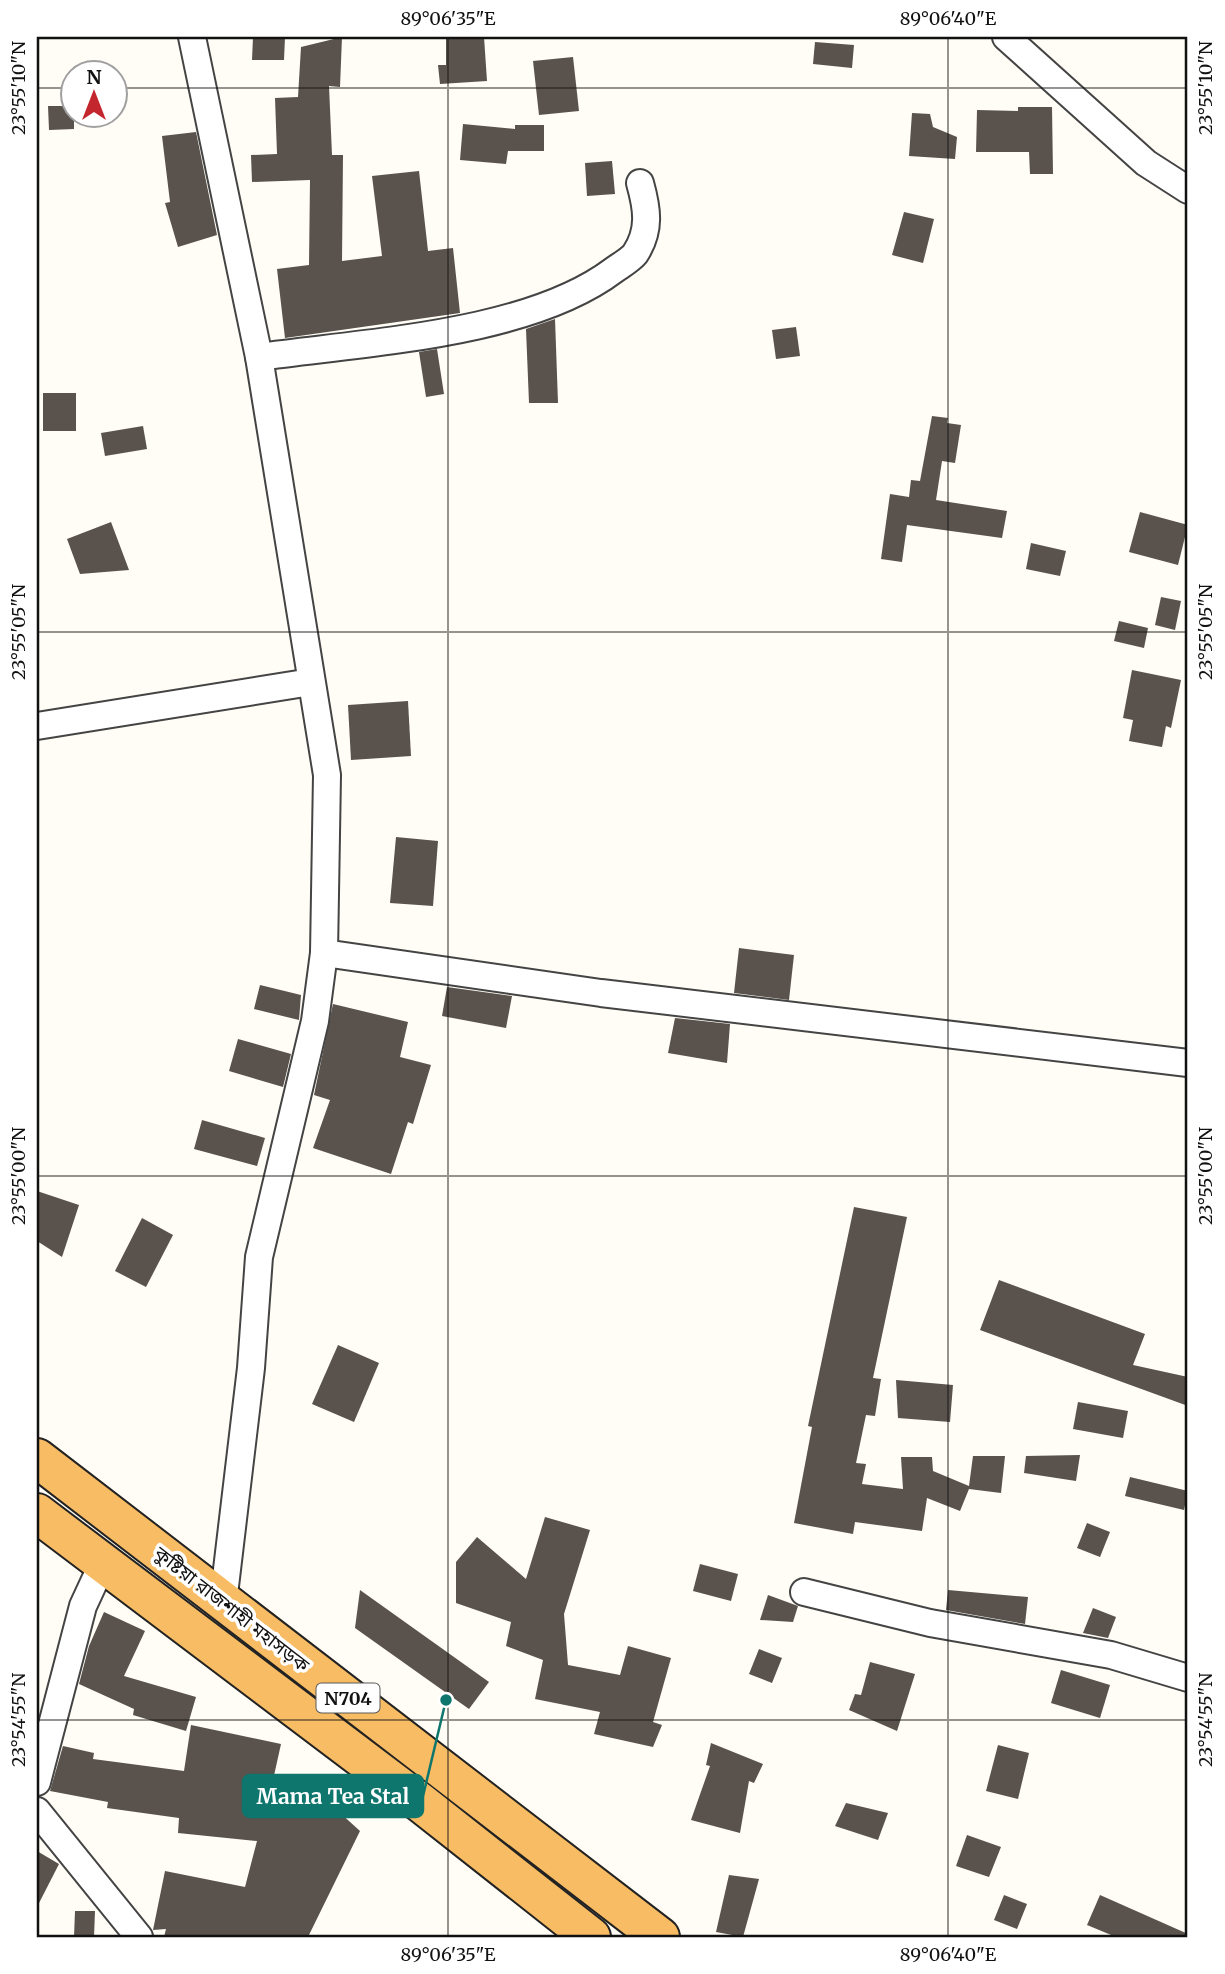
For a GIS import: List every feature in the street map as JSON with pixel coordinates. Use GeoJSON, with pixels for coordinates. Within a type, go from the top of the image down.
{"type":"FeatureCollection","features":[{"type":"Feature","properties":{"kind":"highway","name":"কুষ্টিয়া রাজশাহী মহাসড়ক"},"geometry":{"type":"LineString","coordinates":[[37,1458],[660,1937]]}},
{"type":"Feature","properties":{"kind":"highway","name":"N704"},"geometry":{"type":"LineString","coordinates":[[37,1513],[102,1565],[421,1803],[591,1937]]}},
{"type":"Feature","properties":{"kind":"highway"},"geometry":{"type":"LineString","coordinates":[[421,1803],[448,1774]]}},
{"type":"Feature","properties":{"kind":"street"},"geometry":{"type":"LineString","coordinates":[[192,37],[259,357],[327,775],[324,953],[315,1021],[259,1257],[251,1368],[223,1603]]}},
{"type":"Feature","properties":{"kind":"street"},"geometry":{"type":"LineString","coordinates":[[1006,37],[1146,163],[1188,190]]}},
{"type":"Feature","properties":{"kind":"street"},"geometry":{"type":"LineString","coordinates":[[259,357],[487,325],[592,287],[634,256],[644,236],[649,215],[640,183]]}},
{"type":"Feature","properties":{"kind":"street"},"geometry":{"type":"LineString","coordinates":[[37,726],[311,682]]}},
{"type":"Feature","properties":{"kind":"street"},"geometry":{"type":"LineString","coordinates":[[324,953],[601,993],[1188,1063]]}},
{"type":"Feature","properties":{"kind":"street"},"geometry":{"type":"LineString","coordinates":[[37,1782],[83,1606],[102,1565]]}},
{"type":"Feature","properties":{"kind":"street"},"geometry":{"type":"LineString","coordinates":[[804,1592],[930,1623],[1111,1655],[1188,1678]]}},
{"type":"Feature","properties":{"kind":"street"},"geometry":{"type":"LineString","coordinates":[[37,1811],[139,1937]]}},
{"type":"Feature","properties":{"kind":"building"},"geometry":{"type":"Polygon","coordinates":[[[253,37],[285,37],[284,60],[252,60],[253,37]]]}},
{"type":"Feature","properties":{"kind":"building"},"geometry":{"type":"Polygon","coordinates":[[[342,37],[340,87],[329,86],[332,155],[343,155],[342,261],[382,256],[372,176],[419,171],[428,251],[453,248],[460,313],[285,338],[277,269],[309,265],[310,180],[252,182],[251,155],[277,154],[275,98],[298,97],[301,47],[342,37]]]}},
{"type":"Feature","properties":{"kind":"building"},"geometry":{"type":"Polygon","coordinates":[[[446,37],[484,37],[487,81],[440,84],[438,65],[446,65],[446,37]]]}},
{"type":"Feature","properties":{"kind":"building"},"geometry":{"type":"Polygon","coordinates":[[[815,42],[854,45],[852,68],[813,64],[815,42]]]}},
{"type":"Feature","properties":{"kind":"building"},"geometry":{"type":"Polygon","coordinates":[[[573,57],[579,111],[539,115],[533,61],[573,57]]]}},
{"type":"Feature","properties":{"kind":"building"},"geometry":{"type":"Polygon","coordinates":[[[48,106],[60,106],[60,130],[49,130],[48,106]]]}},
{"type":"Feature","properties":{"kind":"building"},"geometry":{"type":"Polygon","coordinates":[[[1018,107],[1052,107],[1053,174],[1030,174],[1029,152],[976,152],[977,110],[1018,111],[1018,107]]]}},
{"type":"Feature","properties":{"kind":"building"},"geometry":{"type":"Polygon","coordinates":[[[912,113],[930,114],[933,127],[957,137],[955,159],[909,156],[912,113]]]}},
{"type":"Feature","properties":{"kind":"building"},"geometry":{"type":"Polygon","coordinates":[[[463,124],[515,129],[515,125],[544,125],[544,151],[508,151],[506,164],[460,160],[463,124]]]}},
{"type":"Feature","properties":{"kind":"building"},"geometry":{"type":"Polygon","coordinates":[[[196,132],[217,235],[178,247],[165,203],[170,202],[162,136],[196,132]]]}},
{"type":"Feature","properties":{"kind":"building"},"geometry":{"type":"Polygon","coordinates":[[[612,161],[615,194],[587,196],[585,163],[612,161]]]}},
{"type":"Feature","properties":{"kind":"building"},"geometry":{"type":"Polygon","coordinates":[[[904,212],[934,219],[923,263],[892,255],[904,212]]]}},
{"type":"Feature","properties":{"kind":"building"},"geometry":{"type":"Polygon","coordinates":[[[555,319],[558,403],[529,403],[526,329],[555,319]]]}},
{"type":"Feature","properties":{"kind":"building"},"geometry":{"type":"Polygon","coordinates":[[[796,327],[800,356],[776,359],[772,330],[796,327]]]}},
{"type":"Feature","properties":{"kind":"building"},"geometry":{"type":"Polygon","coordinates":[[[437,349],[444,394],[426,397],[419,352],[437,349]]]}},
{"type":"Feature","properties":{"kind":"building"},"geometry":{"type":"Polygon","coordinates":[[[43,393],[76,393],[76,431],[43,431],[43,393]]]}},
{"type":"Feature","properties":{"kind":"building"},"geometry":{"type":"Polygon","coordinates":[[[932,416],[948,418],[947,423],[961,425],[955,463],[942,461],[936,500],[1007,511],[1002,538],[907,525],[902,562],[881,559],[890,494],[909,497],[911,480],[920,481],[932,416]]]}},
{"type":"Feature","properties":{"kind":"building"},"geometry":{"type":"Polygon","coordinates":[[[143,426],[147,449],[105,456],[101,433],[143,426]]]}},
{"type":"Feature","properties":{"kind":"building"},"geometry":{"type":"Polygon","coordinates":[[[1140,512],[1188,525],[1178,565],[1129,552],[1140,512]]]}},
{"type":"Feature","properties":{"kind":"building"},"geometry":{"type":"Polygon","coordinates":[[[111,522],[129,570],[80,574],[67,539],[111,522]]]}},
{"type":"Feature","properties":{"kind":"building"},"geometry":{"type":"Polygon","coordinates":[[[1031,543],[1066,551],[1060,576],[1026,569],[1031,543]]]}},
{"type":"Feature","properties":{"kind":"building"},"geometry":{"type":"Polygon","coordinates":[[[1161,597],[1181,601],[1175,630],[1155,625],[1161,597]]]}},
{"type":"Feature","properties":{"kind":"building"},"geometry":{"type":"Polygon","coordinates":[[[1119,621],[1148,628],[1144,648],[1114,641],[1119,621]]]}},
{"type":"Feature","properties":{"kind":"building"},"geometry":{"type":"Polygon","coordinates":[[[1132,670],[1181,680],[1171,728],[1166,726],[1162,747],[1129,741],[1133,720],[1123,718],[1132,670]]]}},
{"type":"Feature","properties":{"kind":"building"},"geometry":{"type":"Polygon","coordinates":[[[408,701],[411,756],[351,760],[348,705],[408,701]]]}},
{"type":"Feature","properties":{"kind":"building"},"geometry":{"type":"Polygon","coordinates":[[[396,837],[438,841],[433,906],[390,903],[396,837]]]}},
{"type":"Feature","properties":{"kind":"building"},"geometry":{"type":"Polygon","coordinates":[[[739,948],[794,955],[789,1000],[734,993],[739,948]]]}},
{"type":"Feature","properties":{"kind":"building"},"geometry":{"type":"Polygon","coordinates":[[[260,985],[301,995],[299,1020],[254,1009],[260,985]]]}},
{"type":"Feature","properties":{"kind":"building"},"geometry":{"type":"Polygon","coordinates":[[[447,987],[512,996],[506,1028],[442,1016],[447,987]]]}},
{"type":"Feature","properties":{"kind":"building"},"geometry":{"type":"Polygon","coordinates":[[[333,1004],[408,1022],[400,1057],[431,1065],[413,1124],[408,1122],[391,1174],[313,1148],[330,1100],[314,1095],[333,1004]]]}},
{"type":"Feature","properties":{"kind":"building"},"geometry":{"type":"Polygon","coordinates":[[[675,1018],[730,1024],[727,1063],[668,1053],[675,1018]]]}},
{"type":"Feature","properties":{"kind":"building"},"geometry":{"type":"Polygon","coordinates":[[[238,1039],[291,1054],[283,1087],[229,1071],[238,1039]]]}},
{"type":"Feature","properties":{"kind":"building"},"geometry":{"type":"Polygon","coordinates":[[[202,1120],[265,1138],[257,1166],[194,1149],[202,1120]]]}},
{"type":"Feature","properties":{"kind":"building"},"geometry":{"type":"Polygon","coordinates":[[[37,1191],[79,1205],[62,1257],[37,1241],[37,1191]]]}},
{"type":"Feature","properties":{"kind":"building"},"geometry":{"type":"Polygon","coordinates":[[[854,1207],[907,1217],[873,1378],[881,1379],[875,1416],[866,1415],[856,1463],[866,1464],[862,1484],[903,1489],[901,1457],[932,1457],[933,1471],[969,1486],[973,1456],[1005,1456],[1001,1493],[969,1489],[960,1511],[927,1498],[922,1531],[855,1522],[853,1534],[794,1523],[812,1427],[808,1426],[854,1207]]]}},
{"type":"Feature","properties":{"kind":"building"},"geometry":{"type":"Polygon","coordinates":[[[142,1218],[173,1235],[146,1287],[115,1271],[142,1218]]]}},
{"type":"Feature","properties":{"kind":"building"},"geometry":{"type":"Polygon","coordinates":[[[999,1280],[1145,1334],[1133,1365],[1188,1377],[1188,1406],[980,1330],[999,1280]]]}},
{"type":"Feature","properties":{"kind":"building"},"geometry":{"type":"Polygon","coordinates":[[[338,1345],[379,1363],[354,1422],[312,1404],[338,1345]]]}},
{"type":"Feature","properties":{"kind":"building"},"geometry":{"type":"Polygon","coordinates":[[[896,1380],[953,1385],[950,1422],[898,1418],[896,1380]]]}},
{"type":"Feature","properties":{"kind":"building"},"geometry":{"type":"Polygon","coordinates":[[[1078,1402],[1128,1411],[1123,1438],[1073,1429],[1078,1402]]]}},
{"type":"Feature","properties":{"kind":"building"},"geometry":{"type":"Polygon","coordinates":[[[1080,1455],[1076,1481],[1024,1473],[1026,1456],[1080,1455]]]}},
{"type":"Feature","properties":{"kind":"building"},"geometry":{"type":"Polygon","coordinates":[[[1130,1477],[1188,1491],[1184,1510],[1125,1496],[1130,1477]]]}},
{"type":"Feature","properties":{"kind":"building"},"geometry":{"type":"Polygon","coordinates":[[[545,1517],[590,1530],[564,1614],[568,1665],[620,1675],[628,1646],[671,1658],[653,1722],[662,1725],[653,1747],[594,1734],[600,1712],[535,1699],[543,1660],[506,1646],[511,1622],[456,1603],[456,1562],[477,1537],[526,1579],[545,1517]]]}},
{"type":"Feature","properties":{"kind":"building"},"geometry":{"type":"Polygon","coordinates":[[[1087,1523],[1110,1532],[1100,1557],[1077,1548],[1087,1523]]]}},
{"type":"Feature","properties":{"kind":"building"},"geometry":{"type":"Polygon","coordinates":[[[700,1564],[738,1574],[731,1601],[693,1591],[700,1564]]]}},
{"type":"Feature","properties":{"kind":"building"},"geometry":{"type":"Polygon","coordinates":[[[360,1590],[489,1682],[469,1709],[355,1628],[360,1590]]]}},
{"type":"Feature","properties":{"kind":"building"},"geometry":{"type":"Polygon","coordinates":[[[948,1590],[1028,1597],[1025,1624],[946,1610],[948,1590]]]}},
{"type":"Feature","properties":{"kind":"building"},"geometry":{"type":"Polygon","coordinates":[[[768,1595],[798,1606],[793,1622],[760,1620],[768,1595]]]}},
{"type":"Feature","properties":{"kind":"building"},"geometry":{"type":"Polygon","coordinates":[[[1093,1608],[1116,1617],[1108,1638],[1083,1633],[1093,1608]]]}},
{"type":"Feature","properties":{"kind":"building"},"geometry":{"type":"Polygon","coordinates":[[[104,1612],[145,1631],[124,1676],[196,1697],[186,1731],[133,1715],[134,1709],[79,1684],[89,1646],[104,1612]]]}},
{"type":"Feature","properties":{"kind":"building"},"geometry":{"type":"Polygon","coordinates":[[[759,1649],[782,1658],[772,1683],[749,1674],[759,1649]]]}},
{"type":"Feature","properties":{"kind":"building"},"geometry":{"type":"Polygon","coordinates":[[[870,1662],[915,1674],[897,1731],[849,1710],[855,1694],[861,1695],[870,1662]]]}},
{"type":"Feature","properties":{"kind":"building"},"geometry":{"type":"Polygon","coordinates":[[[1061,1670],[1110,1685],[1100,1718],[1051,1703],[1061,1670]]]}},
{"type":"Feature","properties":{"kind":"building"},"geometry":{"type":"Polygon","coordinates":[[[191,1725],[281,1744],[271,1789],[325,1807],[328,1802],[360,1831],[308,1937],[164,1937],[166,1929],[153,1930],[165,1871],[245,1887],[257,1841],[178,1833],[179,1818],[107,1808],[108,1802],[50,1791],[63,1746],[94,1753],[93,1759],[184,1771],[191,1725]]]}},
{"type":"Feature","properties":{"kind":"building"},"geometry":{"type":"Polygon","coordinates":[[[711,1743],[763,1764],[754,1783],[749,1781],[740,1833],[691,1820],[710,1766],[706,1765],[711,1743]]]}},
{"type":"Feature","properties":{"kind":"building"},"geometry":{"type":"Polygon","coordinates":[[[998,1745],[1029,1753],[1018,1799],[986,1791],[998,1745]]]}},
{"type":"Feature","properties":{"kind":"building"},"geometry":{"type":"Polygon","coordinates":[[[846,1803],[888,1813],[878,1840],[835,1826],[846,1803]]]}},
{"type":"Feature","properties":{"kind":"building"},"geometry":{"type":"Polygon","coordinates":[[[967,1835],[1001,1847],[989,1877],[956,1866],[967,1835]]]}},
{"type":"Feature","properties":{"kind":"building"},"geometry":{"type":"Polygon","coordinates":[[[37,1851],[59,1864],[37,1907],[37,1851]]]}},
{"type":"Feature","properties":{"kind":"building"},"geometry":{"type":"Polygon","coordinates":[[[729,1875],[759,1879],[743,1937],[716,1932],[729,1875]]]}},
{"type":"Feature","properties":{"kind":"building"},"geometry":{"type":"Polygon","coordinates":[[[1004,1895],[1027,1904],[1017,1929],[994,1920],[1004,1895]]]}},
{"type":"Feature","properties":{"kind":"building"},"geometry":{"type":"Polygon","coordinates":[[[1100,1895],[1188,1934],[1188,1937],[1116,1937],[1087,1925],[1100,1895]]]}},
{"type":"Feature","properties":{"kind":"building"},"geometry":{"type":"Polygon","coordinates":[[[75,1911],[95,1911],[94,1937],[74,1937],[75,1911]]]}},
{"type":"Feature","properties":{"kind":"place","name":"Mama Tea Stal"},"geometry":{"type":"Point","coordinates":[446,1700]}}]}
